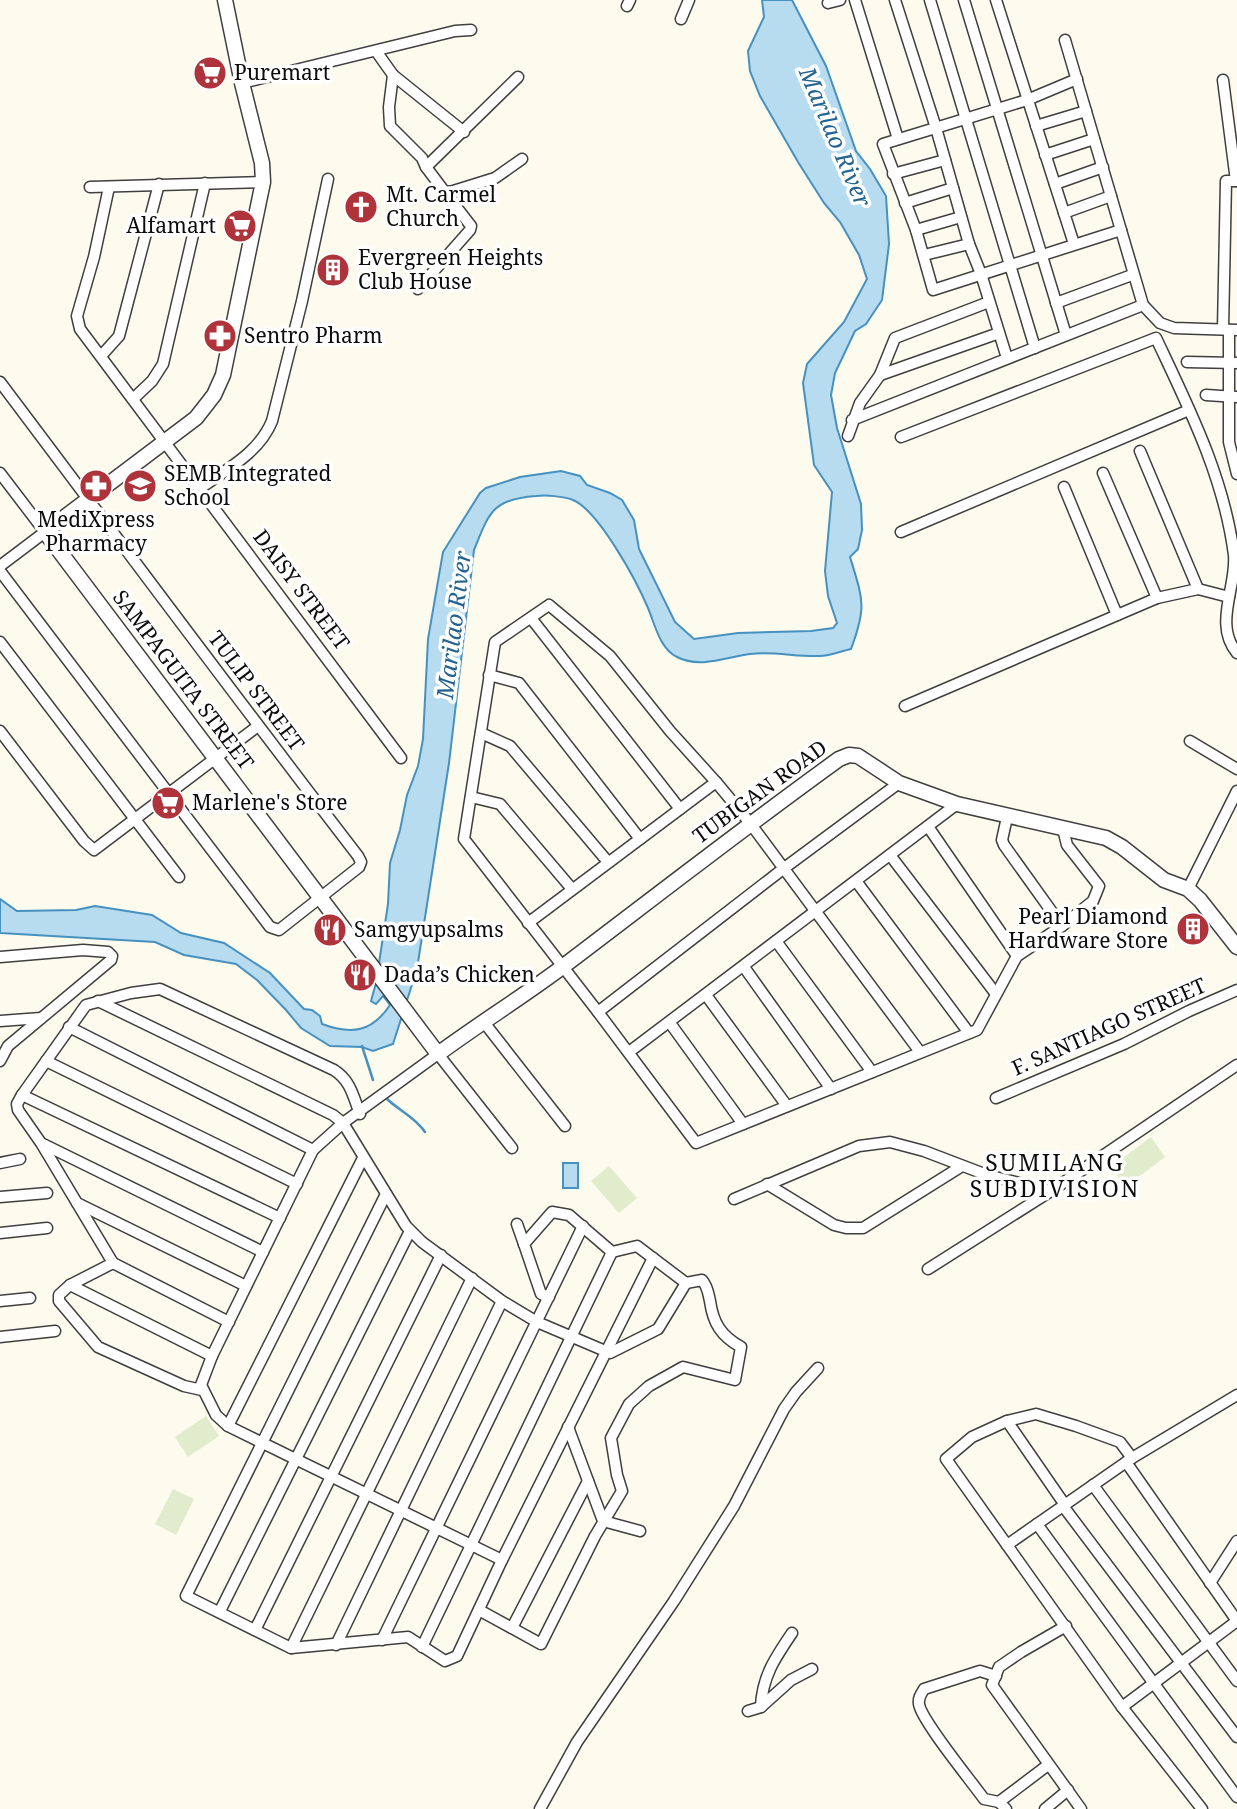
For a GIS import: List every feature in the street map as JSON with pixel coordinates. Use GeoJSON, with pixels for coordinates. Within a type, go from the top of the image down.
{"type":"FeatureCollection","features":[{"type":"Feature","properties":{"kind":"street"},"geometry":{"type":"LineString","coordinates":[[0,566],[196,418],[206,407],[223,374],[263,182],[262,163],[225,0]]}},
{"type":"Feature","properties":{"kind":"street"},"geometry":{"type":"LineString","coordinates":[[681,19],[689,0]]}},
{"type":"Feature","properties":{"kind":"street"},"geometry":{"type":"LineString","coordinates":[[828,3],[840,0]]}},
{"type":"Feature","properties":{"kind":"street"},"geometry":{"type":"LineString","coordinates":[[855,0],[898,139]]}},
{"type":"Feature","properties":{"kind":"street"},"geometry":{"type":"LineString","coordinates":[[895,0],[969,244],[1007,358]]}},
{"type":"Feature","properties":{"kind":"street"},"geometry":{"type":"LineString","coordinates":[[930,0],[968,118],[1035,348]]}},
{"type":"Feature","properties":{"kind":"street"},"geometry":{"type":"LineString","coordinates":[[964,0],[1066,335]]}},
{"type":"Feature","properties":{"kind":"street"},"geometry":{"type":"LineString","coordinates":[[996,0],[1074,244]]}},
{"type":"Feature","properties":{"kind":"street"},"geometry":{"type":"LineString","coordinates":[[242,83],[455,31],[471,30]]}},
{"type":"Feature","properties":{"kind":"street"},"geometry":{"type":"LineString","coordinates":[[1065,40],[1143,306],[1160,323],[1174,328],[1230,329]]}},
{"type":"Feature","properties":{"kind":"street"},"geometry":{"type":"LineString","coordinates":[[376,51],[393,75],[464,132]]}},
{"type":"Feature","properties":{"kind":"street"},"geometry":{"type":"LineString","coordinates":[[393,75],[389,107],[390,126],[422,158],[471,226],[464,238],[418,289]]}},
{"type":"Feature","properties":{"kind":"street"},"geometry":{"type":"LineString","coordinates":[[426,167],[517,77]]}},
{"type":"Feature","properties":{"kind":"street"},"geometry":{"type":"LineString","coordinates":[[1077,79],[1027,100],[883,144],[916,230],[933,290],[1121,230]]}},
{"type":"Feature","properties":{"kind":"street"},"geometry":{"type":"LineString","coordinates":[[1223,80],[1236,181],[1226,181],[1233,363],[1233,428],[1229,442],[1237,474]]}},
{"type":"Feature","properties":{"kind":"street"},"geometry":{"type":"LineString","coordinates":[[1036,126],[1086,111]]}},
{"type":"Feature","properties":{"kind":"street"},"geometry":{"type":"LineString","coordinates":[[1045,155],[1094,139]]}},
{"type":"Feature","properties":{"kind":"street"},"geometry":{"type":"LineString","coordinates":[[444,191],[450,192],[495,178],[522,159]]}},
{"type":"Feature","properties":{"kind":"street"},"geometry":{"type":"LineString","coordinates":[[893,174],[945,160]]}},
{"type":"Feature","properties":{"kind":"street"},"geometry":{"type":"LineString","coordinates":[[1055,184],[1103,167]]}},
{"type":"Feature","properties":{"kind":"street"},"geometry":{"type":"LineString","coordinates":[[200,489],[256,449],[269,428],[302,301],[328,179]]}},
{"type":"Feature","properties":{"kind":"street"},"geometry":{"type":"LineString","coordinates":[[90,187],[263,182]]}},
{"type":"Feature","properties":{"kind":"street"},"geometry":{"type":"LineString","coordinates":[[133,398],[152,381],[163,364],[205,183]]}},
{"type":"Feature","properties":{"kind":"street"},"geometry":{"type":"LineString","coordinates":[[101,356],[119,336],[159,184]]}},
{"type":"Feature","properties":{"kind":"street","name":"DAISY STREET"},"geometry":{"type":"LineString","coordinates":[[109,187],[94,257],[77,316],[80,329],[401,758]]}},
{"type":"Feature","properties":{"kind":"street"},"geometry":{"type":"LineString","coordinates":[[905,204],[953,188]]}},
{"type":"Feature","properties":{"kind":"street"},"geometry":{"type":"LineString","coordinates":[[1064,213],[1111,196]]}},
{"type":"Feature","properties":{"kind":"street"},"geometry":{"type":"LineString","coordinates":[[916,230],[961,217]]}},
{"type":"Feature","properties":{"kind":"street"},"geometry":{"type":"LineString","coordinates":[[924,255],[969,244]]}},
{"type":"Feature","properties":{"kind":"street"},"geometry":{"type":"LineString","coordinates":[[1056,303],[1132,275]]}},
{"type":"Feature","properties":{"kind":"street"},"geometry":{"type":"LineString","coordinates":[[848,436],[860,403],[880,375],[895,338],[989,302]]}},
{"type":"Feature","properties":{"kind":"street"},"geometry":{"type":"LineString","coordinates":[[852,420],[1143,306]]}},
{"type":"Feature","properties":{"kind":"street"},"geometry":{"type":"LineString","coordinates":[[880,375],[999,333]]}},
{"type":"Feature","properties":{"kind":"street"},"geometry":{"type":"LineString","coordinates":[[901,437],[1156,338],[1210,457],[1231,534],[1235,570],[1226,624],[1229,638],[1237,653]]}},
{"type":"Feature","properties":{"kind":"street"},"geometry":{"type":"LineString","coordinates":[[1187,362],[1233,363]]}},
{"type":"Feature","properties":{"kind":"street","name":"TULIP STREET"},"geometry":{"type":"LineString","coordinates":[[0,382],[360,859],[361,862],[355,870],[320,898]]}},
{"type":"Feature","properties":{"kind":"street"},"geometry":{"type":"LineString","coordinates":[[1206,396],[1233,397]]}},
{"type":"Feature","properties":{"kind":"street"},"geometry":{"type":"LineString","coordinates":[[901,532],[1189,410]]}},
{"type":"Feature","properties":{"kind":"street"},"geometry":{"type":"LineString","coordinates":[[1140,451],[1198,589]]}},
{"type":"Feature","properties":{"kind":"street"},"geometry":{"type":"LineString","coordinates":[[0,473],[45,532]]}},
{"type":"Feature","properties":{"kind":"street"},"geometry":{"type":"LineString","coordinates":[[1102,473],[1157,598]]}},
{"type":"Feature","properties":{"kind":"street"},"geometry":{"type":"LineString","coordinates":[[0,496],[11,487]]}},
{"type":"Feature","properties":{"kind":"street"},"geometry":{"type":"LineString","coordinates":[[1064,487],[1117,615]]}},
{"type":"Feature","properties":{"kind":"street","name":"SAMPAGUITA STREET"},"geometry":{"type":"LineString","coordinates":[[45,532],[438,1055]]}},
{"type":"Feature","properties":{"kind":"street"},"geometry":{"type":"LineString","coordinates":[[0,571],[270,927],[279,930],[320,898]]}},
{"type":"Feature","properties":{"kind":"street"},"geometry":{"type":"LineString","coordinates":[[905,706],[1157,598],[1198,589],[1229,597]]}},
{"type":"Feature","properties":{"kind":"street"},"geometry":{"type":"LineString","coordinates":[[920,1052],[750,823],[670,731],[610,656],[549,605],[495,642],[464,839],[696,1143],[977,1030],[1017,956],[1093,901],[1099,886],[1067,845],[1063,829]]}},
{"type":"Feature","properties":{"kind":"street"},"geometry":{"type":"LineString","coordinates":[[531,618],[680,809]]}},
{"type":"Feature","properties":{"kind":"street"},"geometry":{"type":"LineString","coordinates":[[0,642],[178,877]]}},
{"type":"Feature","properties":{"kind":"street"},"geometry":{"type":"LineString","coordinates":[[489,675],[519,683],[640,839]]}},
{"type":"Feature","properties":{"kind":"street"},"geometry":{"type":"LineString","coordinates":[[0,731],[84,841],[94,850],[258,726]]}},
{"type":"Feature","properties":{"kind":"street"},"geometry":{"type":"LineString","coordinates":[[481,733],[510,746],[608,863]]}},
{"type":"Feature","properties":{"kind":"street"},"geometry":{"type":"LineString","coordinates":[[1190,741],[1237,769]]}},
{"type":"Feature","properties":{"kind":"street","name":"TUBIGAN ROAD"},"geometry":{"type":"LineString","coordinates":[[438,1055],[562,967],[750,823],[839,759],[849,755],[867,761],[899,783],[957,804],[1106,838],[1164,880],[1188,889],[1237,947]]}},
{"type":"Feature","properties":{"kind":"street"},"geometry":{"type":"LineString","coordinates":[[528,923],[716,782]]}},
{"type":"Feature","properties":{"kind":"street"},"geometry":{"type":"LineString","coordinates":[[598,1012],[899,783]]}},
{"type":"Feature","properties":{"kind":"street"},"geometry":{"type":"LineString","coordinates":[[1188,889],[1237,791]]}},
{"type":"Feature","properties":{"kind":"street"},"geometry":{"type":"LineString","coordinates":[[471,797],[500,804],[572,889]]}},
{"type":"Feature","properties":{"kind":"street"},"geometry":{"type":"LineString","coordinates":[[629,1052],[929,828],[957,804]]}},
{"type":"Feature","properties":{"kind":"street"},"geometry":{"type":"LineString","coordinates":[[1007,817],[1002,839],[1004,845],[1062,926]]}},
{"type":"Feature","properties":{"kind":"street"},"geometry":{"type":"LineString","coordinates":[[929,828],[1017,956]]}},
{"type":"Feature","properties":{"kind":"street"},"geometry":{"type":"LineString","coordinates":[[890,855],[996,994]]}},
{"type":"Feature","properties":{"kind":"street"},"geometry":{"type":"LineString","coordinates":[[856,881],[969,1033]]}},
{"type":"Feature","properties":{"kind":"street"},"geometry":{"type":"LineString","coordinates":[[776,941],[873,1072]]}},
{"type":"Feature","properties":{"kind":"street"},"geometry":{"type":"LineString","coordinates":[[0,957],[83,950],[108,952],[112,956],[111,960],[8,1046],[1,1058]]}},
{"type":"Feature","properties":{"kind":"street"},"geometry":{"type":"LineString","coordinates":[[744,967],[831,1088]]}},
{"type":"Feature","properties":{"kind":"street"},"geometry":{"type":"LineString","coordinates":[[229,1322],[113,1263],[41,1143],[18,1110],[17,1104],[22,1095],[86,1005],[160,989],[334,1070],[349,1084],[359,1114]]}},
{"type":"Feature","properties":{"kind":"street","name":"F. SANTIAGO STREET"},"geometry":{"type":"LineString","coordinates":[[996,1098],[1113,1048],[1237,990]]}},
{"type":"Feature","properties":{"kind":"street"},"geometry":{"type":"LineString","coordinates":[[706,995],[787,1106]]}},
{"type":"Feature","properties":{"kind":"street"},"geometry":{"type":"LineString","coordinates":[[98,1002],[333,1115],[343,1123],[410,1231],[502,1301],[537,1322],[610,1353],[658,1329],[687,1283],[702,1280],[708,1286],[712,1315],[719,1331],[741,1347],[735,1380],[683,1367],[649,1386],[629,1404],[611,1438],[622,1491],[603,1521],[541,1644],[479,1610]]}},
{"type":"Feature","properties":{"kind":"street"},"geometry":{"type":"LineString","coordinates":[[0,1021],[41,1018]]}},
{"type":"Feature","properties":{"kind":"street"},"geometry":{"type":"LineString","coordinates":[[483,1021],[565,1126]]}},
{"type":"Feature","properties":{"kind":"street"},"geometry":{"type":"LineString","coordinates":[[670,1023],[743,1124]]}},
{"type":"Feature","properties":{"kind":"street"},"geometry":{"type":"LineString","coordinates":[[69,1027],[313,1150]]}},
{"type":"Feature","properties":{"kind":"street"},"geometry":{"type":"LineString","coordinates":[[502,1560],[228,1426],[216,1415],[202,1390],[202,1377],[313,1150],[343,1123],[438,1055],[512,1148]]}},
{"type":"Feature","properties":{"kind":"street"},"geometry":{"type":"LineString","coordinates":[[46,1061],[297,1184]]}},
{"type":"Feature","properties":{"kind":"street"},"geometry":{"type":"LineString","coordinates":[[928,1269],[1051,1191],[1237,1065]]}},
{"type":"Feature","properties":{"kind":"street"},"geometry":{"type":"LineString","coordinates":[[22,1095],[280,1219]]}},
{"type":"Feature","properties":{"kind":"street"},"geometry":{"type":"LineString","coordinates":[[734,1199],[839,1153],[875,1142],[906,1146],[1016,1185],[1051,1191]]}},
{"type":"Feature","properties":{"kind":"street"},"geometry":{"type":"LineString","coordinates":[[41,1143],[263,1252]]}},
{"type":"Feature","properties":{"kind":"street"},"geometry":{"type":"LineString","coordinates":[[228,1426],[363,1158]]}},
{"type":"Feature","properties":{"kind":"street"},"geometry":{"type":"LineString","coordinates":[[0,1163],[20,1159]]}},
{"type":"Feature","properties":{"kind":"street"},"geometry":{"type":"LineString","coordinates":[[767,1184],[834,1225],[863,1228],[962,1166]]}},
{"type":"Feature","properties":{"kind":"street"},"geometry":{"type":"LineString","coordinates":[[0,1197],[47,1194]]}},
{"type":"Feature","properties":{"kind":"street"},"geometry":{"type":"LineString","coordinates":[[386,1194],[186,1596],[291,1648],[408,1637],[445,1661],[457,1656],[653,1258]]}},
{"type":"Feature","properties":{"kind":"street"},"geometry":{"type":"LineString","coordinates":[[77,1203],[246,1286]]}},
{"type":"Feature","properties":{"kind":"street"},"geometry":{"type":"LineString","coordinates":[[524,1244],[552,1212],[569,1215],[612,1252]]}},
{"type":"Feature","properties":{"kind":"street"},"geometry":{"type":"LineString","coordinates":[[517,1224],[541,1294],[549,1297]]}},
{"type":"Feature","properties":{"kind":"street"},"geometry":{"type":"LineString","coordinates":[[382,1640],[583,1226]]}},
{"type":"Feature","properties":{"kind":"street"},"geometry":{"type":"LineString","coordinates":[[0,1233],[47,1228]]}},
{"type":"Feature","properties":{"kind":"street"},"geometry":{"type":"LineString","coordinates":[[220,1611],[410,1231]]}},
{"type":"Feature","properties":{"kind":"street"},"geometry":{"type":"LineString","coordinates":[[612,1252],[637,1246],[687,1283]]}},
{"type":"Feature","properties":{"kind":"street"},"geometry":{"type":"LineString","coordinates":[[422,1647],[612,1252]]}},
{"type":"Feature","properties":{"kind":"street"},"geometry":{"type":"LineString","coordinates":[[255,1630],[441,1255]]}},
{"type":"Feature","properties":{"kind":"street"},"geometry":{"type":"LineString","coordinates":[[113,1263],[70,1285],[59,1295],[59,1301],[98,1347],[184,1386],[202,1390]]}},
{"type":"Feature","properties":{"kind":"street"},"geometry":{"type":"LineString","coordinates":[[291,1648],[472,1278]]}},
{"type":"Feature","properties":{"kind":"street"},"geometry":{"type":"LineString","coordinates":[[70,1285],[212,1356]]}},
{"type":"Feature","properties":{"kind":"street"},"geometry":{"type":"LineString","coordinates":[[0,1301],[30,1298]]}},
{"type":"Feature","properties":{"kind":"street"},"geometry":{"type":"LineString","coordinates":[[336,1645],[502,1301]]}},
{"type":"Feature","properties":{"kind":"street"},"geometry":{"type":"LineString","coordinates":[[0,1337],[55,1331]]}},
{"type":"Feature","properties":{"kind":"street"},"geometry":{"type":"LineString","coordinates":[[540,1809],[577,1742],[674,1601],[734,1506],[784,1409],[818,1368]]}},
{"type":"Feature","properties":{"kind":"street"},"geometry":{"type":"LineString","coordinates":[[1007,1545],[1129,1460],[1237,1395]]}},
{"type":"Feature","properties":{"kind":"street"},"geometry":{"type":"LineString","coordinates":[[1122,1707],[1209,1643],[1236,1616],[1210,1583],[1120,1442],[1036,1414],[1007,1421],[972,1437],[946,1459],[1122,1707],[1202,1809]]}},
{"type":"Feature","properties":{"kind":"street"},"geometry":{"type":"LineString","coordinates":[[1007,1421],[1064,1505],[1237,1737]]}},
{"type":"Feature","properties":{"kind":"street"},"geometry":{"type":"LineString","coordinates":[[568,1427],[603,1521]]}},
{"type":"Feature","properties":{"kind":"street"},"geometry":{"type":"LineString","coordinates":[[512,1628],[588,1481]]}},
{"type":"Feature","properties":{"kind":"street"},"geometry":{"type":"LineString","coordinates":[[1093,1485],[1237,1681]]}},
{"type":"Feature","properties":{"kind":"street"},"geometry":{"type":"LineString","coordinates":[[603,1521],[640,1531]]}},
{"type":"Feature","properties":{"kind":"street"},"geometry":{"type":"LineString","coordinates":[[1037,1524],[1237,1797]]}},
{"type":"Feature","properties":{"kind":"street"},"geometry":{"type":"LineString","coordinates":[[1210,1583],[1237,1541]]}},
{"type":"Feature","properties":{"kind":"street"},"geometry":{"type":"LineString","coordinates":[[1066,1626],[999,1667],[992,1685],[1081,1809]]}},
{"type":"Feature","properties":{"kind":"street"},"geometry":{"type":"LineString","coordinates":[[761,1707],[767,1670],[792,1633]]}},
{"type":"Feature","properties":{"kind":"street"},"geometry":{"type":"LineString","coordinates":[[748,1712],[761,1707],[791,1680],[812,1669]]}},
{"type":"Feature","properties":{"kind":"street"},"geometry":{"type":"LineString","coordinates":[[996,1676],[980,1671],[924,1689],[919,1699],[919,1707],[984,1799],[1003,1806],[1048,1765]]}},
{"type":"Feature","properties":{"kind":"street"},"geometry":{"type":"LineString","coordinates":[[1045,1809],[1068,1790]]}},
{"type":"Feature","properties":{"kind":"green space"},"geometry":{"type":"Polygon","coordinates":[[[1151,1137],[1165,1157],[1125,1187],[1111,1167],[1151,1137]]]}},
{"type":"Feature","properties":{"kind":"green space"},"geometry":{"type":"Polygon","coordinates":[[[609,1166],[637,1198],[619,1213],[591,1181],[609,1166]]]}},
{"type":"Feature","properties":{"kind":"green space"},"geometry":{"type":"Polygon","coordinates":[[[206,1416],[219,1436],[188,1457],[175,1437],[206,1416]]]}},
{"type":"Feature","properties":{"kind":"green space"},"geometry":{"type":"Polygon","coordinates":[[[173,1489],[194,1499],[176,1535],[155,1524],[173,1489]]]}},
{"type":"Feature","properties":{"kind":"water","name":"Marilao River"},"geometry":{"type":"Polygon","coordinates":[[[762,0],[792,0],[826,66],[856,151],[886,196],[889,244],[882,300],[866,324],[855,331],[835,373],[831,395],[837,428],[861,504],[862,530],[858,549],[850,557],[860,594],[861,612],[851,649],[824,656],[759,653],[704,662],[677,657],[662,642],[643,596],[616,548],[583,507],[573,500],[554,496],[510,500],[494,510],[474,550],[449,763],[417,969],[393,1044],[373,1051],[362,1047],[330,1046],[301,1028],[257,980],[236,964],[184,955],[155,942],[0,933],[0,899],[17,911],[76,910],[95,906],[152,915],[181,933],[224,943],[270,973],[304,1009],[312,1010],[320,1016],[322,1024],[352,1030],[361,1029],[376,1021],[390,1005],[383,996],[376,1004],[371,1001],[388,904],[390,863],[407,795],[418,766],[423,739],[428,639],[443,552],[480,493],[486,488],[520,477],[561,471],[580,476],[587,485],[622,500],[634,520],[639,549],[675,622],[694,639],[738,633],[833,628],[837,623],[828,596],[825,571],[832,492],[814,465],[803,383],[807,364],[844,322],[867,279],[859,255],[840,222],[824,203],[798,162],[760,96],[750,71],[748,51],[764,17],[762,0]]]}},
{"type":"Feature","properties":{"kind":"water"},"geometry":{"type":"Polygon","coordinates":[[[563,1163],[578,1163],[578,1188],[563,1188],[563,1163]]]}},
{"type":"Feature","properties":{"kind":"waterway"},"geometry":{"type":"LineString","coordinates":[[362,1046],[373,1080]]}},
{"type":"Feature","properties":{"kind":"waterway"},"geometry":{"type":"LineString","coordinates":[[386,1098],[425,1132]]}},
{"type":"Feature","properties":{"kind":"place","name":"Puremart"},"geometry":{"type":"Point","coordinates":[210,73]}},
{"type":"Feature","properties":{"kind":"place","name":"Mt. Carmel Church"},"geometry":{"type":"Point","coordinates":[361,207]}},
{"type":"Feature","properties":{"kind":"place","name":"Alfamart"},"geometry":{"type":"Point","coordinates":[240,226]}},
{"type":"Feature","properties":{"kind":"place","name":"Evergreen Heights Club House"},"geometry":{"type":"Point","coordinates":[333,270]}},
{"type":"Feature","properties":{"kind":"place","name":"Sentro Pharm"},"geometry":{"type":"Point","coordinates":[220,336]}},
{"type":"Feature","properties":{"kind":"place","name":"MediXpress Pharmacy"},"geometry":{"type":"Point","coordinates":[96,486]}},
{"type":"Feature","properties":{"kind":"place","name":"SEMB Integrated School"},"geometry":{"type":"Point","coordinates":[140,486]}},
{"type":"Feature","properties":{"kind":"place","name":"Marlene's Store"},"geometry":{"type":"Point","coordinates":[168,803]}},
{"type":"Feature","properties":{"kind":"place","name":"Pearl Diamond Hardware Store"},"geometry":{"type":"Point","coordinates":[1193,929]}},
{"type":"Feature","properties":{"kind":"place","name":"Samgyupsalms"},"geometry":{"type":"Point","coordinates":[330,930]}},
{"type":"Feature","properties":{"kind":"place","name":"Dada’s Chicken"},"geometry":{"type":"Point","coordinates":[360,975]}},
{"type":"Feature","properties":{"kind":"district","name":"SUMILANG SUBDIVISION"},"geometry":{"type":"Point","coordinates":[1055,1176]}}]}
